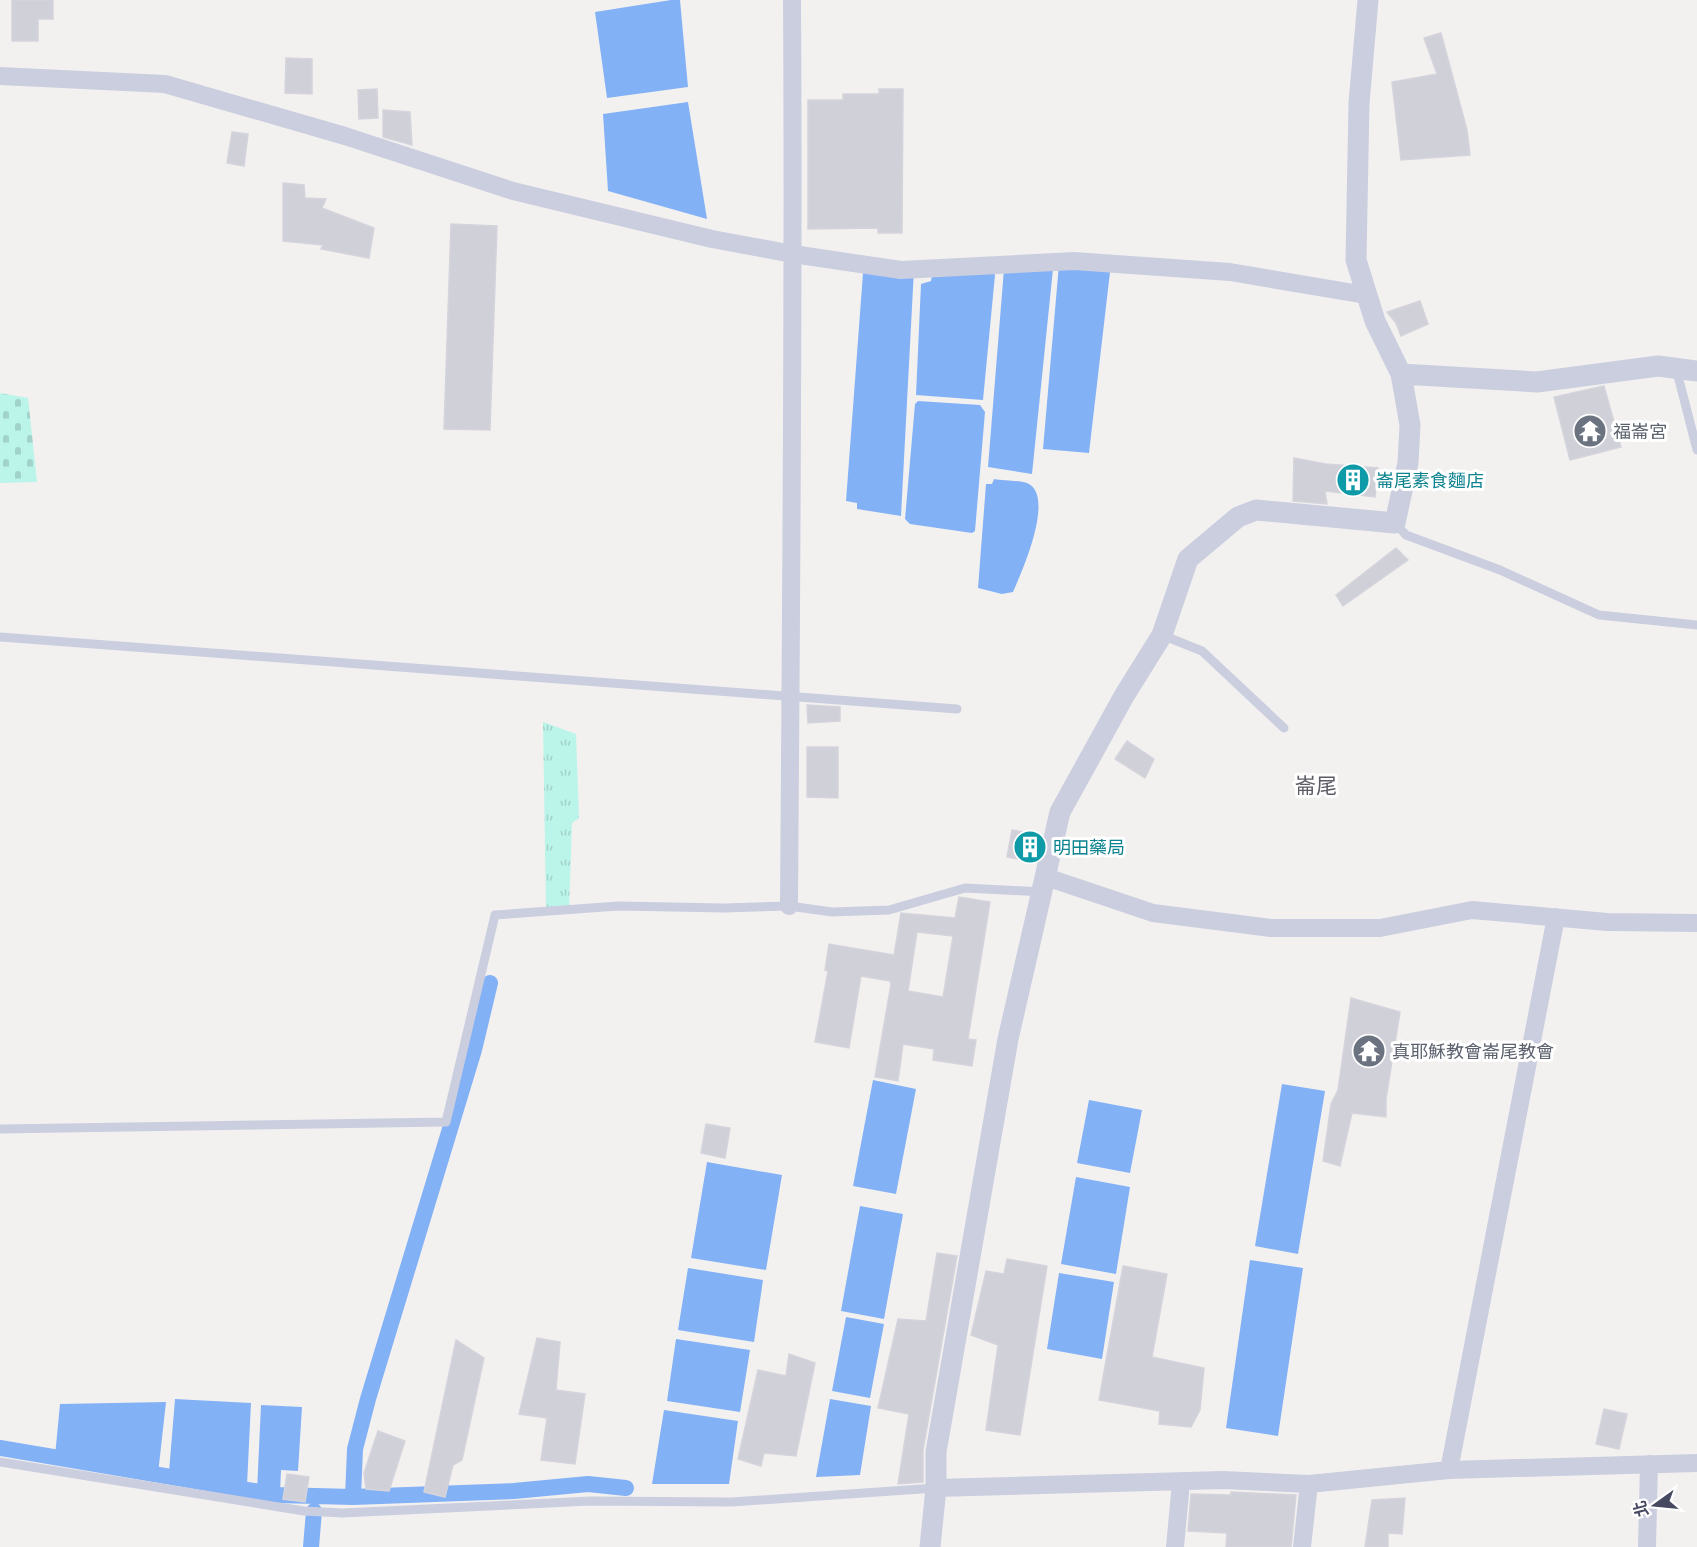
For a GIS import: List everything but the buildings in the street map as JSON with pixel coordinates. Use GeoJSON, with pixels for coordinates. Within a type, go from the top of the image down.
{"type":"FeatureCollection","features":[{"type":"Feature","properties":{"kind":"street"},"geometry":{"type":"LineString","coordinates":[[789,906],[789,468],[793,254],[792,0]]}},
{"type":"Feature","properties":{"kind":"street"},"geometry":{"type":"LineString","coordinates":[[930,1547],[936,1488],[936,1452],[993,1120],[1008,1039],[1060,812],[1124,696],[1162,635],[1188,560],[1238,517],[1256,510],[1395,523],[1408,463],[1410,425],[1401,374],[1375,321],[1356,260],[1359,103],[1368,0]]}},
{"type":"Feature","properties":{"kind":"street"},"geometry":{"type":"LineString","coordinates":[[0,76],[165,84],[345,136],[513,191],[678,231],[793,254],[901,270],[1074,261],[1230,272],[1366,295]]}},
{"type":"Feature","properties":{"kind":"street"},"geometry":{"type":"LineString","coordinates":[[1401,374],[1537,382],[1658,366],[1687,369]]}},
{"type":"Feature","properties":{"kind":"street"},"geometry":{"type":"LineString","coordinates":[[1044,885],[1153,913],[1271,928],[1380,928],[1472,910],[1607,922],[1697,923]]}},
{"type":"Feature","properties":{"kind":"street"},"geometry":{"type":"LineString","coordinates":[[1449,1470],[1556,917]]}},
{"type":"Feature","properties":{"kind":"street"},"geometry":{"type":"LineString","coordinates":[[936,1488],[1223,1480],[1309,1484],[1449,1470],[1697,1463]]}},
{"type":"Feature","properties":{"kind":"street"},"geometry":{"type":"LineString","coordinates":[[1647,1547],[1649,1464]]}},
{"type":"Feature","properties":{"kind":"street"},"geometry":{"type":"LineString","coordinates":[[1175,1547],[1181,1482]]}},
{"type":"Feature","properties":{"kind":"street"},"geometry":{"type":"LineString","coordinates":[[1302,1547],[1309,1484]]}},
{"type":"Feature","properties":{"kind":"lane"},"geometry":{"type":"LineString","coordinates":[[1687,369],[1697,450]]}},
{"type":"Feature","properties":{"kind":"lane"},"geometry":{"type":"LineString","coordinates":[[1395,523],[1406,535],[1500,570],[1599,615],[1697,625]]}},
{"type":"Feature","properties":{"kind":"lane"},"geometry":{"type":"LineString","coordinates":[[1162,635],[1202,651],[1284,728]]}},
{"type":"Feature","properties":{"kind":"lane"},"geometry":{"type":"LineString","coordinates":[[0,637],[957,709]]}},
{"type":"Feature","properties":{"kind":"lane"},"geometry":{"type":"LineString","coordinates":[[0,1129],[446,1122],[495,915],[618,906],[724,908],[789,906],[832,912],[889,910],[965,888],[1044,885]]}},
{"type":"Feature","properties":{"kind":"lane"},"geometry":{"type":"LineString","coordinates":[[0,1462],[304,1511],[343,1513],[590,1501],[732,1502],[936,1488]]}},
{"type":"Feature","properties":{"kind":"green space"},"geometry":{"type":"Polygon","coordinates":[[[0,393],[28,398],[37,482],[0,483],[0,393]]]}},
{"type":"Feature","properties":{"kind":"green space"},"geometry":{"type":"Polygon","coordinates":[[[543,722],[576,734],[579,818],[572,823],[569,909],[546,911],[543,722]]]}},
{"type":"Feature","properties":{"kind":"water"},"geometry":{"type":"Polygon","coordinates":[[[680,0],[688,87],[607,98],[595,12],[680,0]]]}},
{"type":"Feature","properties":{"kind":"water"},"geometry":{"type":"Polygon","coordinates":[[[688,102],[707,219],[608,191],[603,114],[688,102]]]}},
{"type":"Feature","properties":{"kind":"water"},"geometry":{"type":"Polygon","coordinates":[[[1059,264],[1110,272],[1089,453],[1043,449],[1059,264]]]}},
{"type":"Feature","properties":{"kind":"water"},"geometry":{"type":"Polygon","coordinates":[[[914,269],[901,516],[857,509],[857,503],[846,501],[863,273],[914,269]]]}},
{"type":"Feature","properties":{"kind":"water"},"geometry":{"type":"Polygon","coordinates":[[[1004,269],[1053,269],[1032,474],[988,467],[1004,269]]]}},
{"type":"Feature","properties":{"kind":"water"},"geometry":{"type":"Polygon","coordinates":[[[993,271],[995,275],[983,400],[916,395],[921,284],[931,281],[932,275],[993,271]]]}},
{"type":"Feature","properties":{"kind":"water"},"geometry":{"type":"Polygon","coordinates":[[[918,401],[980,405],[985,412],[975,531],[972,533],[910,524],[905,519],[915,404],[918,401]]]}},
{"type":"Feature","properties":{"kind":"water"},"geometry":{"type":"Polygon","coordinates":[[[994,479],[1027,483],[1035,490],[1038,502],[1038,517],[1023,568],[1013,592],[1002,594],[978,588],[986,484],[992,484],[994,479]]]}},
{"type":"Feature","properties":{"kind":"water"},"geometry":{"type":"Polygon","coordinates":[[[873,1080],[916,1089],[896,1194],[853,1186],[873,1080]]]}},
{"type":"Feature","properties":{"kind":"water"},"geometry":{"type":"Polygon","coordinates":[[[1282,1084],[1325,1091],[1298,1254],[1255,1246],[1282,1084]]]}},
{"type":"Feature","properties":{"kind":"water"},"geometry":{"type":"Polygon","coordinates":[[[1089,1100],[1142,1110],[1130,1173],[1077,1163],[1089,1100]]]}},
{"type":"Feature","properties":{"kind":"water"},"geometry":{"type":"Polygon","coordinates":[[[707,1162],[782,1175],[766,1270],[691,1258],[707,1162]]]}},
{"type":"Feature","properties":{"kind":"water"},"geometry":{"type":"Polygon","coordinates":[[[1076,1177],[1130,1187],[1116,1274],[1061,1264],[1076,1177]]]}},
{"type":"Feature","properties":{"kind":"water"},"geometry":{"type":"Polygon","coordinates":[[[860,1206],[903,1214],[884,1319],[841,1311],[860,1206]]]}},
{"type":"Feature","properties":{"kind":"water"},"geometry":{"type":"Polygon","coordinates":[[[1250,1260],[1303,1268],[1278,1436],[1226,1428],[1250,1260]]]}},
{"type":"Feature","properties":{"kind":"water"},"geometry":{"type":"Polygon","coordinates":[[[688,1268],[763,1280],[754,1342],[678,1330],[688,1268]]]}},
{"type":"Feature","properties":{"kind":"water"},"geometry":{"type":"Polygon","coordinates":[[[1059,1273],[1114,1282],[1102,1359],[1047,1349],[1059,1273]]]}},
{"type":"Feature","properties":{"kind":"water"},"geometry":{"type":"Polygon","coordinates":[[[846,1317],[884,1324],[870,1398],[832,1391],[846,1317]]]}},
{"type":"Feature","properties":{"kind":"water"},"geometry":{"type":"Polygon","coordinates":[[[676,1339],[750,1350],[740,1412],[667,1401],[676,1339]]]}},
{"type":"Feature","properties":{"kind":"water"},"geometry":{"type":"Polygon","coordinates":[[[175,1399],[251,1403],[247,1485],[169,1472],[175,1399]]]}},
{"type":"Feature","properties":{"kind":"water"},"geometry":{"type":"Polygon","coordinates":[[[830,1399],[871,1406],[860,1475],[816,1477],[830,1399]]]}},
{"type":"Feature","properties":{"kind":"water"},"geometry":{"type":"Polygon","coordinates":[[[166,1402],[158,1474],[55,1456],[60,1404],[166,1402]]]}},
{"type":"Feature","properties":{"kind":"water"},"geometry":{"type":"Polygon","coordinates":[[[261,1405],[302,1407],[298,1471],[281,1470],[280,1493],[257,1491],[261,1405]]]}},
{"type":"Feature","properties":{"kind":"water"},"geometry":{"type":"Polygon","coordinates":[[[664,1410],[738,1421],[729,1484],[652,1484],[664,1410]]]}},
{"type":"Feature","properties":{"kind":"waterway"},"geometry":{"type":"LineString","coordinates":[[353,1497],[355,1449],[368,1399],[474,1050],[490,983]]}},
{"type":"Feature","properties":{"kind":"waterway"},"geometry":{"type":"LineString","coordinates":[[0,1448],[278,1495],[353,1497],[514,1491],[588,1484],[626,1488]]}},
{"type":"Feature","properties":{"kind":"waterway"},"geometry":{"type":"LineString","coordinates":[[311,1547],[314,1511]]}},
{"type":"Feature","properties":{"kind":"place","name":"福崙宮"},"geometry":{"type":"Point","coordinates":[1590,431]}},
{"type":"Feature","properties":{"kind":"place","name":"崙尾素食麵店"},"geometry":{"type":"Point","coordinates":[1353,480]}},
{"type":"Feature","properties":{"kind":"place","name":"明田藥局"},"geometry":{"type":"Point","coordinates":[1030,847]}},
{"type":"Feature","properties":{"kind":"place","name":"真耶穌教會崙尾教會"},"geometry":{"type":"Point","coordinates":[1369,1051]}},
{"type":"Feature","properties":{"kind":"district","name":"崙尾"},"geometry":{"type":"Point","coordinates":[1316,785]}}]}
